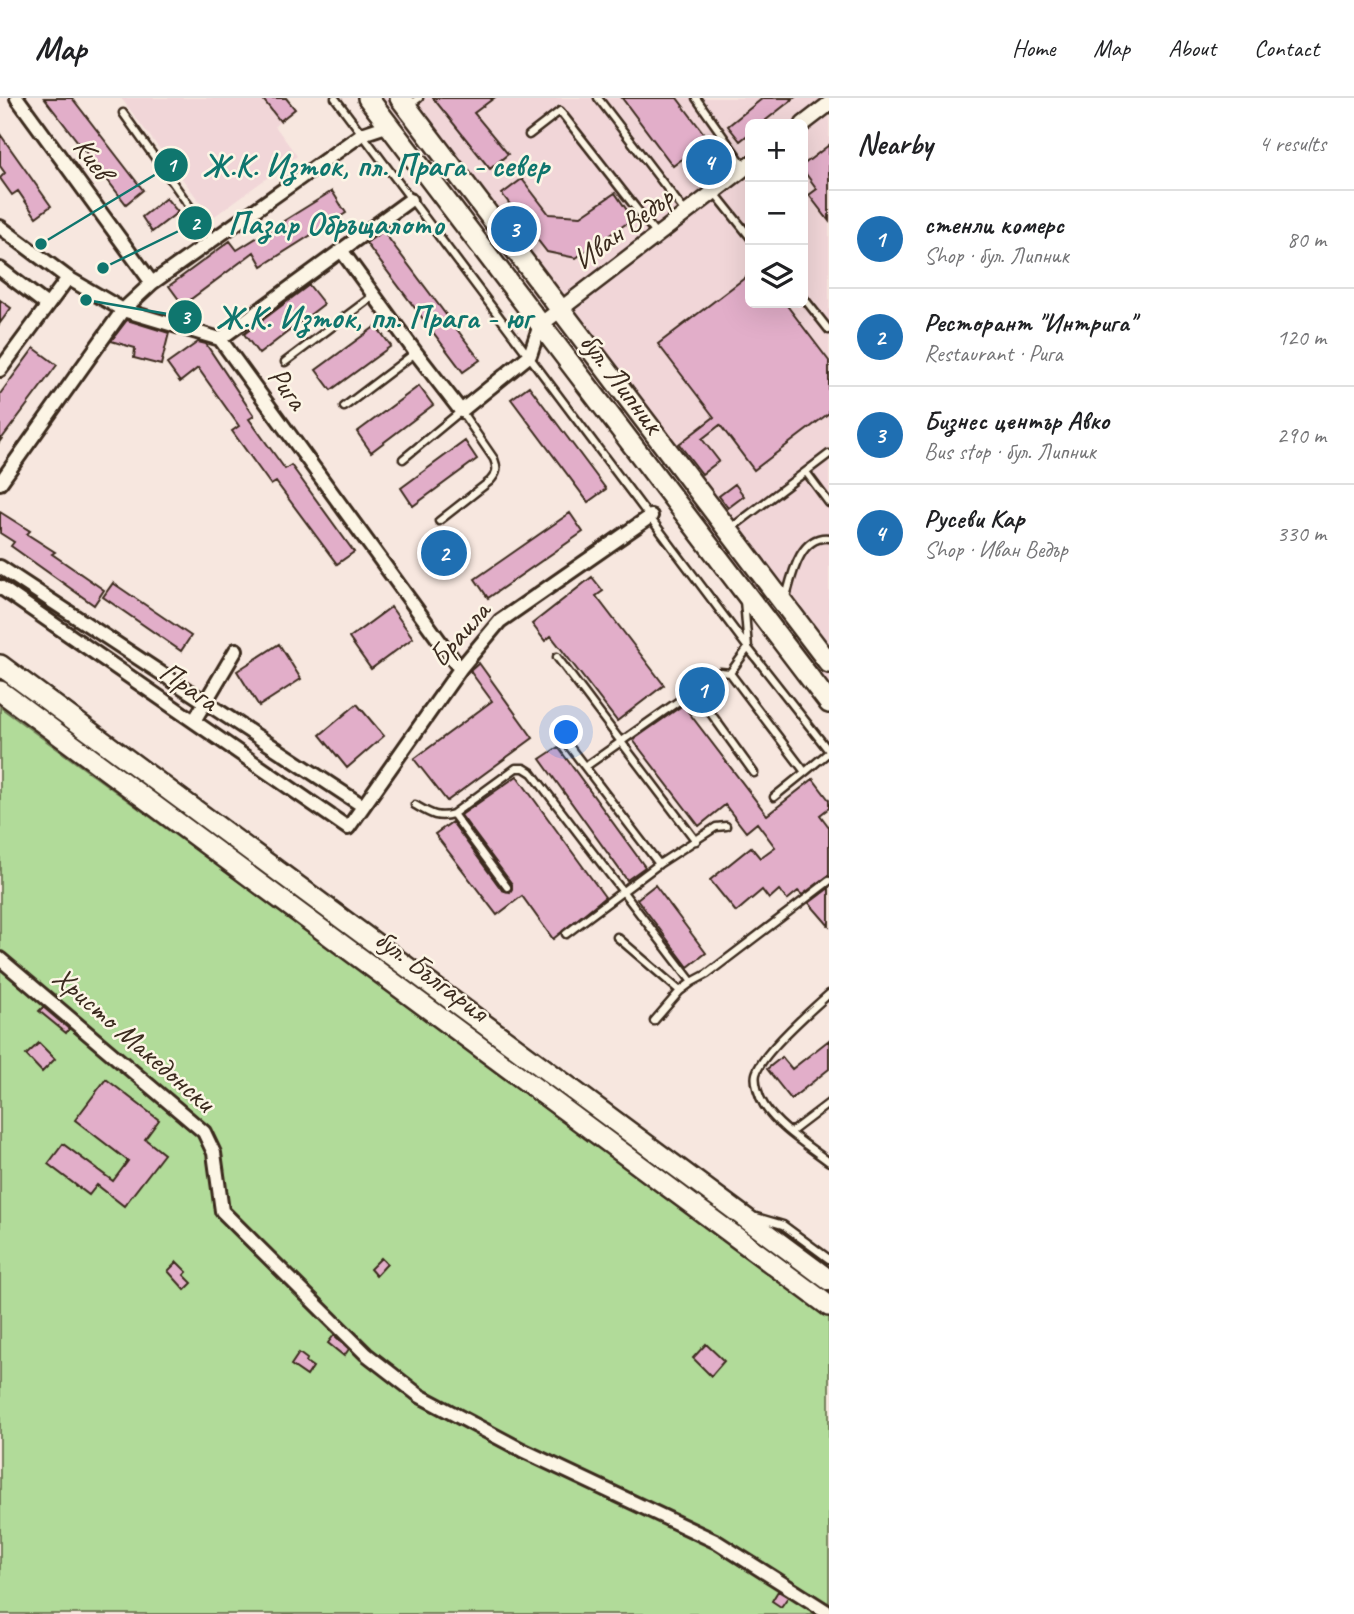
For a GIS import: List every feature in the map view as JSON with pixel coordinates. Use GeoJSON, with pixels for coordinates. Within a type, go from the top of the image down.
{"type":"FeatureCollection","features":[{"type":"Feature","properties":{"kind":"main road","name":"бул. Липник"},"geometry":{"type":"LineString","coordinates":[[368,98],[829,703]]}},
{"type":"Feature","properties":{"kind":"main road","name":"бул. Липник"},"geometry":{"type":"LineString","coordinates":[[408,101],[560,309],[828,659]]}},
{"type":"Feature","properties":{"kind":"main road","name":"бул. България"},"geometry":{"type":"LineString","coordinates":[[0,665],[829,1280]]}},
{"type":"Feature","properties":{"kind":"main road","name":"бул. България"},"geometry":{"type":"LineString","coordinates":[[0,691],[829,1306]]}},
{"type":"Feature","properties":{"kind":"street","name":"Киев"},"geometry":{"type":"LineString","coordinates":[[24,101],[152,283]]}},
{"type":"Feature","properties":{"kind":"street"},"geometry":{"type":"LineString","coordinates":[[808,120],[829,104]]}},
{"type":"Feature","properties":{"kind":"street"},"geometry":{"type":"LineString","coordinates":[[0,483],[123,310],[152,283],[362,134],[389,125]]}},
{"type":"Feature","properties":{"kind":"street","name":"Иван Ведър"},"geometry":{"type":"LineString","coordinates":[[540,325],[745,168]]}},
{"type":"Feature","properties":{"kind":"street"},"geometry":{"type":"LineString","coordinates":[[0,228],[68,278],[123,310],[220,339],[410,200]]}},
{"type":"Feature","properties":{"kind":"street"},"geometry":{"type":"LineString","coordinates":[[341,250],[461,411],[530,355],[540,325]]}},
{"type":"Feature","properties":{"kind":"street"},"geometry":{"type":"LineString","coordinates":[[0,270],[47,305]]}},
{"type":"Feature","properties":{"kind":"street"},"geometry":{"type":"LineString","coordinates":[[0,370],[68,278]]}},
{"type":"Feature","properties":{"kind":"street","name":"Рига"},"geometry":{"type":"LineString","coordinates":[[220,339],[460,669]]}},
{"type":"Feature","properties":{"kind":"street","name":"Браила"},"geometry":{"type":"LineString","coordinates":[[348,828],[460,669],[500,621],[651,516]]}},
{"type":"Feature","properties":{"kind":"street"},"geometry":{"type":"LineString","coordinates":[[0,567],[363,806]]}},
{"type":"Feature","properties":{"kind":"street","name":"Прага"},"geometry":{"type":"LineString","coordinates":[[0,587],[348,828]]}},
{"type":"Feature","properties":{"kind":"street"},"geometry":{"type":"LineString","coordinates":[[194,722],[236,650]]}},
{"type":"Feature","properties":{"kind":"street","name":"Христо Македонски"},"geometry":{"type":"LineString","coordinates":[[0,959],[204,1132],[214,1153],[222,1211],[366,1354],[419,1396],[522,1450],[717,1542],[829,1614]]}},
{"type":"Feature","properties":{"kind":"lane"},"geometry":{"type":"LineString","coordinates":[[335,98],[748,648],[829,751],[774,797]]}},
{"type":"Feature","properties":{"kind":"lane"},"geometry":{"type":"LineString","coordinates":[[598,98],[687,213]]}},
{"type":"Feature","properties":{"kind":"lane"},"geometry":{"type":"LineString","coordinates":[[696,98],[745,162]]}},
{"type":"Feature","properties":{"kind":"lane"},"geometry":{"type":"LineString","coordinates":[[529,135],[559,111],[657,235]]}},
{"type":"Feature","properties":{"kind":"lane"},"geometry":{"type":"LineString","coordinates":[[123,113],[214,239]]}},
{"type":"Feature","properties":{"kind":"lane"},"geometry":{"type":"LineString","coordinates":[[714,192],[745,231]]}},
{"type":"Feature","properties":{"kind":"lane"},"geometry":{"type":"LineString","coordinates":[[285,362],[374,295]]}},
{"type":"Feature","properties":{"kind":"lane"},"geometry":{"type":"LineString","coordinates":[[808,303],[829,330]]}},
{"type":"Feature","properties":{"kind":"lane"},"geometry":{"type":"LineString","coordinates":[[344,407],[416,353]]}},
{"type":"Feature","properties":{"kind":"lane"},"geometry":{"type":"LineString","coordinates":[[403,459],[461,411],[497,467],[496,474],[490,481],[439,520]]}},
{"type":"Feature","properties":{"kind":"lane"},"geometry":{"type":"LineString","coordinates":[[729,530],[829,454]]}},
{"type":"Feature","properties":{"kind":"lane"},"geometry":{"type":"LineString","coordinates":[[806,472],[829,503]]}},
{"type":"Feature","properties":{"kind":"lane"},"geometry":{"type":"LineString","coordinates":[[784,603],[793,571],[807,545],[821,537],[829,538]]}},
{"type":"Feature","properties":{"kind":"lane"},"geometry":{"type":"LineString","coordinates":[[730,673],[748,648],[743,591]]}},
{"type":"Feature","properties":{"kind":"lane"},"geometry":{"type":"LineString","coordinates":[[557,657],[696,841]]}},
{"type":"Feature","properties":{"kind":"lane"},"geometry":{"type":"LineString","coordinates":[[585,767],[720,673],[730,673]]}},
{"type":"Feature","properties":{"kind":"lane"},"geometry":{"type":"LineString","coordinates":[[730,673],[805,772]]}},
{"type":"Feature","properties":{"kind":"lane"},"geometry":{"type":"LineString","coordinates":[[694,690],[754,773]]}},
{"type":"Feature","properties":{"kind":"lane"},"geometry":{"type":"LineString","coordinates":[[569,746],[659,864]]}},
{"type":"Feature","properties":{"kind":"lane"},"geometry":{"type":"LineString","coordinates":[[415,805],[435,816],[453,814],[508,773],[516,768],[524,768],[538,780],[692,982]]}},
{"type":"Feature","properties":{"kind":"lane"},"geometry":{"type":"LineString","coordinates":[[453,814],[507,887]]}},
{"type":"Feature","properties":{"kind":"lane"},"geometry":{"type":"LineString","coordinates":[[566,934],[659,864],[716,827],[726,826]]}},
{"type":"Feature","properties":{"kind":"lane"},"geometry":{"type":"LineString","coordinates":[[654,1021],[680,991],[707,974],[829,881]]}},
{"type":"Feature","properties":{"kind":"lane"},"geometry":{"type":"LineString","coordinates":[[617,937],[680,991]]}},
{"type":"Feature","properties":{"kind":"lane"},"geometry":{"type":"LineString","coordinates":[[829,994],[759,1065],[755,1077],[763,1103],[776,1120],[829,1162]]}},
{"type":"Feature","properties":{"kind":"lane"},"geometry":{"type":"LineString","coordinates":[[791,1132],[829,1103]]}},
{"type":"Feature","properties":{"kind":"lane"},"geometry":{"type":"LineString","coordinates":[[737,1212],[783,1224],[829,1259]]}},
{"type":"Feature","properties":{"kind":"shaded area"},"geometry":{"type":"Polygon","coordinates":[[[121,98],[286,98],[280,121],[275,126],[297,156],[212,218],[121,98]]]}},
{"type":"Feature","properties":{"kind":"shaded area"},"geometry":{"type":"Polygon","coordinates":[[[384,98],[829,98],[829,688],[791,641],[687,496],[384,98]]]}},
{"type":"Feature","properties":{"kind":"green space"},"geometry":{"type":"Polygon","coordinates":[[[0,707],[829,1313],[829,1614],[0,1614],[0,707]]]}},
{"type":"Feature","properties":{"kind":"building"},"geometry":{"type":"Polygon","coordinates":[[[44,98],[72,98],[143,190],[126,204],[44,98]]]}},
{"type":"Feature","properties":{"kind":"building"},"geometry":{"type":"Polygon","coordinates":[[[262,98],[286,98],[295,109],[280,121],[262,98]]]}},
{"type":"Feature","properties":{"kind":"building"},"geometry":{"type":"Polygon","coordinates":[[[433,98],[494,98],[474,113],[508,154],[490,169],[433,98]]]}},
{"type":"Feature","properties":{"kind":"building"},"geometry":{"type":"Polygon","coordinates":[[[622,98],[677,98],[708,139],[673,166],[622,98]]]}},
{"type":"Feature","properties":{"kind":"building"},"geometry":{"type":"Polygon","coordinates":[[[763,98],[794,98],[767,119],[745,119],[745,137],[740,141],[728,126],[763,98]]]}},
{"type":"Feature","properties":{"kind":"building"},"geometry":{"type":"Polygon","coordinates":[[[0,134],[51,206],[36,217],[18,191],[12,195],[0,178],[5,173],[0,166],[0,134]]]}},
{"type":"Feature","properties":{"kind":"building"},"geometry":{"type":"Polygon","coordinates":[[[829,145],[829,221],[809,195],[817,189],[808,177],[808,161],[829,145]]]}},
{"type":"Feature","properties":{"kind":"building"},"geometry":{"type":"Polygon","coordinates":[[[522,179],[549,214],[581,216],[615,193],[633,219],[576,258],[547,252],[502,194],[522,179]]]}},
{"type":"Feature","properties":{"kind":"building"},"geometry":{"type":"Polygon","coordinates":[[[332,191],[346,213],[262,266],[254,252],[183,305],[169,286],[230,241],[237,250],[332,191]]]}},
{"type":"Feature","properties":{"kind":"building"},"geometry":{"type":"Polygon","coordinates":[[[166,198],[178,212],[152,232],[142,217],[166,198]]]}},
{"type":"Feature","properties":{"kind":"building"},"geometry":{"type":"Polygon","coordinates":[[[383,231],[480,360],[463,372],[366,243],[383,231]]]}},
{"type":"Feature","properties":{"kind":"building"},"geometry":{"type":"Polygon","coordinates":[[[745,278],[745,308],[789,308],[829,361],[829,413],[754,470],[720,425],[702,439],[719,461],[702,474],[679,444],[714,417],[658,344],[745,278]]]}},
{"type":"Feature","properties":{"kind":"building"},"geometry":{"type":"Polygon","coordinates":[[[309,285],[324,304],[259,354],[244,334],[309,285]]]}},
{"type":"Feature","properties":{"kind":"building"},"geometry":{"type":"Polygon","coordinates":[[[0,300],[11,308],[0,323],[0,300]]]}},
{"type":"Feature","properties":{"kind":"building"},"geometry":{"type":"Polygon","coordinates":[[[127,320],[169,333],[161,365],[134,358],[135,348],[111,341],[127,320]]]}},
{"type":"Feature","properties":{"kind":"building"},"geometry":{"type":"Polygon","coordinates":[[[376,326],[391,346],[331,390],[316,370],[376,326]]]}},
{"type":"Feature","properties":{"kind":"building"},"geometry":{"type":"Polygon","coordinates":[[[198,342],[206,344],[254,416],[249,419],[285,469],[291,465],[354,552],[337,564],[276,482],[271,485],[232,431],[239,426],[198,368],[180,382],[167,364],[198,342]]]}},
{"type":"Feature","properties":{"kind":"building"},"geometry":{"type":"Polygon","coordinates":[[[34,348],[57,365],[0,441],[0,394],[34,348]]]}},
{"type":"Feature","properties":{"kind":"building"},"geometry":{"type":"Polygon","coordinates":[[[419,386],[433,405],[371,452],[357,432],[419,386]]]}},
{"type":"Feature","properties":{"kind":"building"},"geometry":{"type":"Polygon","coordinates":[[[529,386],[606,489],[588,502],[511,399],[529,386]]]}},
{"type":"Feature","properties":{"kind":"building"},"geometry":{"type":"Polygon","coordinates":[[[465,441],[477,459],[413,506],[401,488],[465,441]]]}},
{"type":"Feature","properties":{"kind":"building"},"geometry":{"type":"Polygon","coordinates":[[[735,484],[744,496],[728,508],[719,496],[735,484]]]}},
{"type":"Feature","properties":{"kind":"building"},"geometry":{"type":"Polygon","coordinates":[[[0,512],[30,531],[27,534],[55,552],[52,554],[104,590],[94,605],[11,546],[14,542],[0,533],[0,512]]]}},
{"type":"Feature","properties":{"kind":"building"},"geometry":{"type":"Polygon","coordinates":[[[570,513],[583,532],[488,598],[475,579],[570,513]]]}},
{"type":"Feature","properties":{"kind":"building"},"geometry":{"type":"Polygon","coordinates":[[[592,577],[603,591],[596,596],[664,685],[617,721],[551,636],[545,641],[532,624],[592,577]]]}},
{"type":"Feature","properties":{"kind":"building"},"geometry":{"type":"Polygon","coordinates":[[[113,583],[191,636],[181,651],[103,597],[113,583]]]}},
{"type":"Feature","properties":{"kind":"building"},"geometry":{"type":"Polygon","coordinates":[[[391,607],[413,638],[371,669],[349,638],[391,607]]]}},
{"type":"Feature","properties":{"kind":"building"},"geometry":{"type":"Polygon","coordinates":[[[279,644],[301,679],[259,706],[237,671],[279,644]]]}},
{"type":"Feature","properties":{"kind":"building"},"geometry":{"type":"Polygon","coordinates":[[[479,663],[533,738],[447,801],[414,759],[492,701],[470,671],[479,663]]]}},
{"type":"Feature","properties":{"kind":"building"},"geometry":{"type":"Polygon","coordinates":[[[357,704],[384,736],[347,768],[320,735],[357,704]]]}},
{"type":"Feature","properties":{"kind":"building"},"geometry":{"type":"Polygon","coordinates":[[[683,705],[767,815],[813,779],[829,800],[829,808],[820,815],[829,827],[829,875],[802,895],[798,891],[787,900],[779,890],[769,899],[762,890],[736,912],[710,880],[751,847],[760,858],[775,847],[757,823],[746,832],[725,805],[699,826],[633,740],[683,705]]]}},
{"type":"Feature","properties":{"kind":"building"},"geometry":{"type":"Polygon","coordinates":[[[558,747],[645,867],[627,880],[540,759],[558,747]]]}},
{"type":"Feature","properties":{"kind":"building"},"geometry":{"type":"Polygon","coordinates":[[[517,776],[605,897],[553,939],[522,896],[497,915],[435,834],[452,822],[502,890],[510,892],[512,884],[461,815],[517,776]]]}},
{"type":"Feature","properties":{"kind":"building"},"geometry":{"type":"Polygon","coordinates":[[[655,885],[706,953],[688,967],[637,899],[655,885]]]}},
{"type":"Feature","properties":{"kind":"building"},"geometry":{"type":"Polygon","coordinates":[[[829,888],[829,926],[809,903],[829,888]]]}},
{"type":"Feature","properties":{"kind":"building"},"geometry":{"type":"Polygon","coordinates":[[[43,1007],[69,1029],[66,1033],[39,1011],[43,1007]]]}},
{"type":"Feature","properties":{"kind":"building"},"geometry":{"type":"Polygon","coordinates":[[[829,1040],[829,1069],[791,1099],[767,1069],[782,1057],[792,1069],[829,1040]]]}},
{"type":"Feature","properties":{"kind":"building"},"geometry":{"type":"Polygon","coordinates":[[[39,1043],[55,1059],[42,1072],[26,1055],[39,1043]]]}},
{"type":"Feature","properties":{"kind":"building"},"geometry":{"type":"Polygon","coordinates":[[[106,1079],[159,1120],[145,1139],[164,1154],[124,1206],[97,1185],[89,1195],[48,1164],[63,1144],[113,1181],[128,1161],[75,1120],[106,1079]]]}},
{"type":"Feature","properties":{"kind":"building"},"geometry":{"type":"Polygon","coordinates":[[[381,1258],[387,1264],[376,1276],[370,1269],[381,1258]]]}},
{"type":"Feature","properties":{"kind":"building"},"geometry":{"type":"Polygon","coordinates":[[[177,1262],[187,1272],[184,1275],[192,1283],[185,1290],[168,1271],[177,1262]]]}},
{"type":"Feature","properties":{"kind":"building"},"geometry":{"type":"Polygon","coordinates":[[[334,1335],[349,1349],[344,1356],[328,1343],[334,1335]]]}},
{"type":"Feature","properties":{"kind":"building"},"geometry":{"type":"Polygon","coordinates":[[[706,1344],[724,1361],[711,1376],[693,1358],[706,1344]]]}},
{"type":"Feature","properties":{"kind":"building"},"geometry":{"type":"Polygon","coordinates":[[[299,1353],[313,1367],[307,1376],[291,1365],[299,1353]]]}},
{"type":"Feature","properties":{"kind":"building"},"geometry":{"type":"Polygon","coordinates":[[[778,1591],[788,1597],[781,1607],[772,1601],[778,1591]]]}},
{"type":"Feature","properties":{"kind":"place","name":"Русеви Кар"},"geometry":{"type":"Point","coordinates":[709,162]}},
{"type":"Feature","properties":{"kind":"place","name":"Бизнес център Авко"},"geometry":{"type":"Point","coordinates":[514,229]}},
{"type":"Feature","properties":{"kind":"place","name":"Ж.К. Изток, пл. Прага - север"},"geometry":{"type":"Point","coordinates":[41,244]}},
{"type":"Feature","properties":{"kind":"place","name":"Пазар Обръщалото"},"geometry":{"type":"Point","coordinates":[103,268]}},
{"type":"Feature","properties":{"kind":"place","name":"Ж.К. Изток, пл. Прага - юг"},"geometry":{"type":"Point","coordinates":[86,300]}},
{"type":"Feature","properties":{"kind":"place","name":"Ресторант \"Интрига\""},"geometry":{"type":"Point","coordinates":[444,553]}},
{"type":"Feature","properties":{"kind":"place","name":"стенли комерс"},"geometry":{"type":"Point","coordinates":[702,690]}}]}
